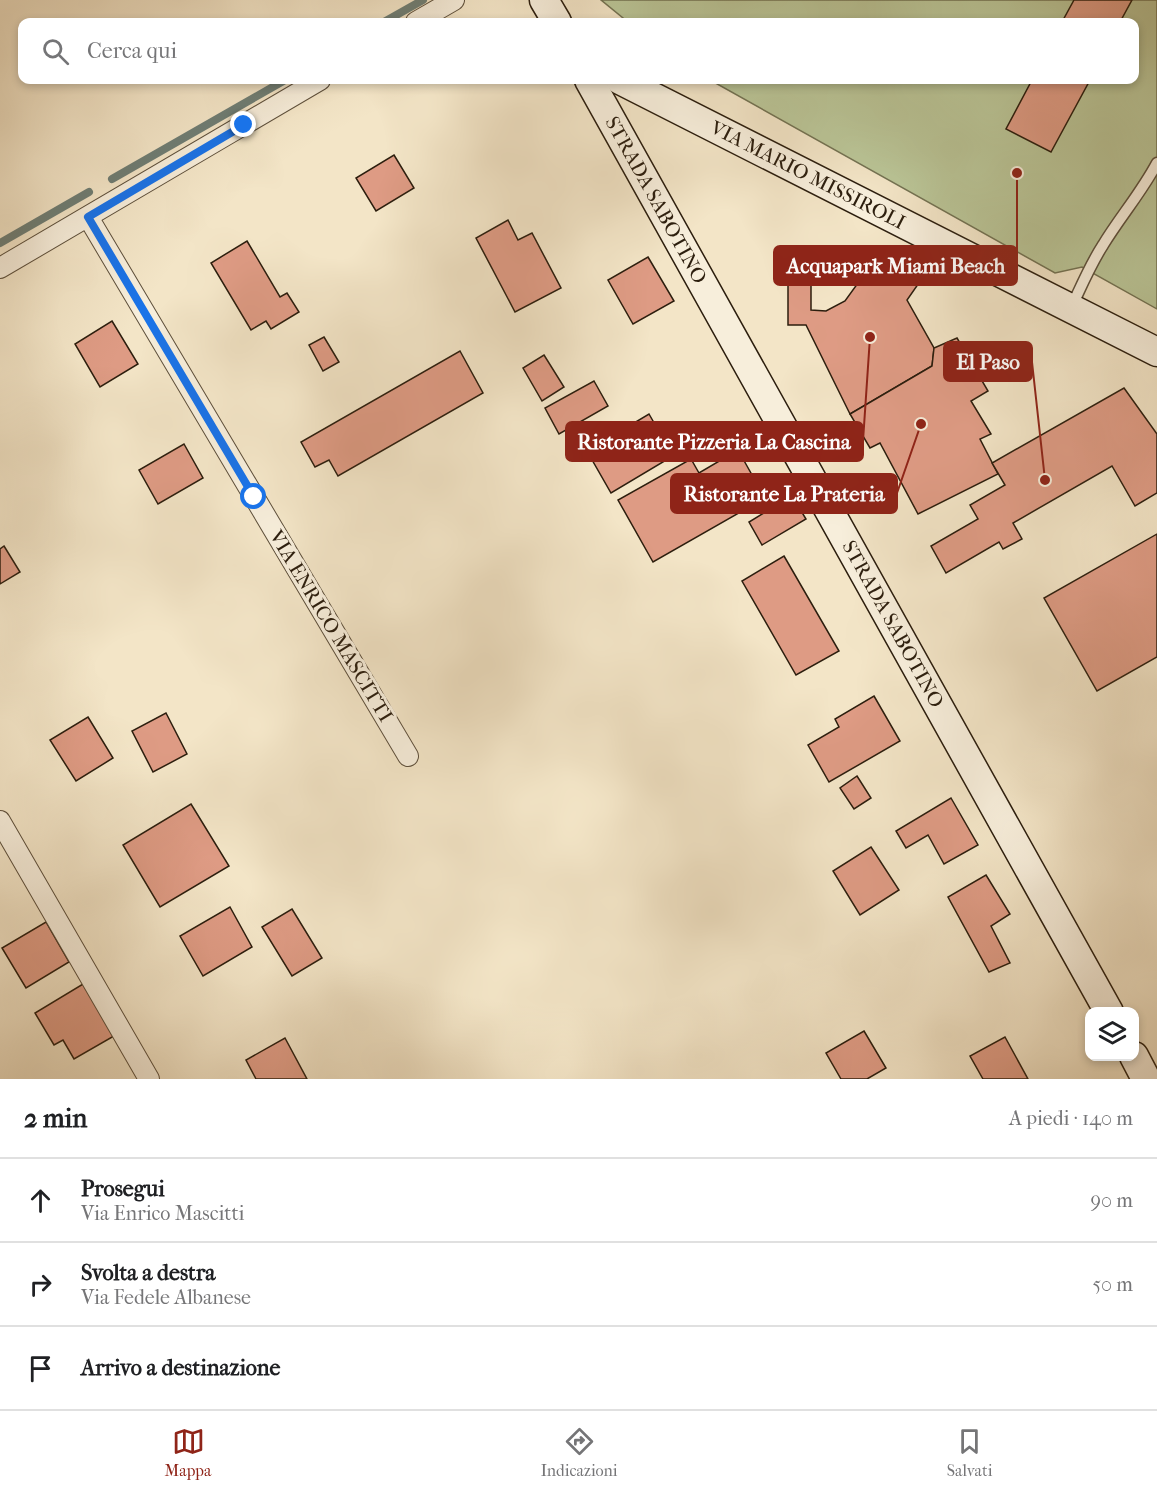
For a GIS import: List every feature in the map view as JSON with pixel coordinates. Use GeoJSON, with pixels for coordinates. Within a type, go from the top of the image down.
{"type":"FeatureCollection","features":[{"type":"Feature","properties":{"kind":"street"},"geometry":{"type":"LineString","coordinates":[[423,18],[454,0]]}},
{"type":"Feature","properties":{"kind":"street"},"geometry":{"type":"LineString","coordinates":[[544,0],[555,18]]}},
{"type":"Feature","properties":{"kind":"street"},"geometry":{"type":"LineString","coordinates":[[0,268],[313,84]]}},
{"type":"Feature","properties":{"kind":"street","name":"STRADA SABOTINO"},"geometry":{"type":"LineString","coordinates":[[591,84],[1107,1007]]}},
{"type":"Feature","properties":{"kind":"street","name":"VIA MARIO MISSIROLI"},"geometry":{"type":"LineString","coordinates":[[628,84],[1157,352]]}},
{"type":"Feature","properties":{"kind":"street","name":"VIA ENRICO MASCITTI"},"geometry":{"type":"LineString","coordinates":[[88,217],[408,756]]}},
{"type":"Feature","properties":{"kind":"street"},"geometry":{"type":"LineString","coordinates":[[0,821],[149,1079]]}},
{"type":"Feature","properties":{"kind":"street"},"geometry":{"type":"LineString","coordinates":[[1137,1061],[1146,1079]]}},
{"type":"Feature","properties":{"kind":"lane"},"geometry":{"type":"LineString","coordinates":[[1071,309],[1094,261],[1142,190],[1157,163]]}},
{"type":"Feature","properties":{"kind":"green space"},"geometry":{"type":"Polygon","coordinates":[[[601,0],[1157,0],[1157,309],[1082,267],[1055,273],[717,84],[1139,84],[1139,18],[623,18],[601,0]]]}},
{"type":"Feature","properties":{"kind":"building"},"geometry":{"type":"Polygon","coordinates":[[[1074,0],[1132,0],[1122,18],[1064,18],[1074,0]]]}},
{"type":"Feature","properties":{"kind":"building"},"geometry":{"type":"Polygon","coordinates":[[[1030,84],[1088,84],[1051,152],[1006,129],[1030,84]]]}},
{"type":"Feature","properties":{"kind":"building"},"geometry":{"type":"Polygon","coordinates":[[[394,155],[414,188],[376,211],[356,178],[394,155]]]}},
{"type":"Feature","properties":{"kind":"building"},"geometry":{"type":"Polygon","coordinates":[[[508,220],[518,240],[532,233],[561,288],[515,312],[476,238],[508,220]]]}},
{"type":"Feature","properties":{"kind":"building"},"geometry":{"type":"Polygon","coordinates":[[[247,241],[280,297],[287,293],[299,312],[271,329],[266,321],[251,330],[211,263],[247,241]]]}},
{"type":"Feature","properties":{"kind":"building"},"geometry":{"type":"Polygon","coordinates":[[[879,254],[921,280],[907,300],[934,348],[932,366],[850,414],[806,325],[788,325],[788,275],[811,278],[811,310],[826,311],[845,301],[879,254]]]}},
{"type":"Feature","properties":{"kind":"building"},"geometry":{"type":"Polygon","coordinates":[[[648,257],[674,301],[633,324],[608,280],[648,257]]]}},
{"type":"Feature","properties":{"kind":"building"},"geometry":{"type":"Polygon","coordinates":[[[112,321],[138,364],[100,387],[75,344],[112,321]]]}},
{"type":"Feature","properties":{"kind":"building"},"geometry":{"type":"Polygon","coordinates":[[[324,337],[339,362],[323,371],[309,345],[324,337]]]}},
{"type":"Feature","properties":{"kind":"building"},"geometry":{"type":"Polygon","coordinates":[[[957,338],[988,391],[971,401],[991,434],[980,439],[998,474],[918,514],[880,443],[870,448],[850,414],[932,366],[934,348],[957,338]]]}},
{"type":"Feature","properties":{"kind":"building"},"geometry":{"type":"Polygon","coordinates":[[[460,351],[483,393],[338,476],[329,460],[315,467],[301,442],[460,351]]]}},
{"type":"Feature","properties":{"kind":"building"},"geometry":{"type":"Polygon","coordinates":[[[544,355],[564,387],[542,401],[523,368],[544,355]]]}},
{"type":"Feature","properties":{"kind":"building"},"geometry":{"type":"Polygon","coordinates":[[[594,381],[608,406],[559,434],[545,408],[594,381]]]}},
{"type":"Feature","properties":{"kind":"building"},"geometry":{"type":"Polygon","coordinates":[[[1124,388],[1157,434],[1157,493],[1135,506],[1112,466],[1013,523],[1022,539],[1003,549],[999,542],[946,573],[931,546],[978,519],[970,505],[1005,485],[992,463],[1124,388]]]}},
{"type":"Feature","properties":{"kind":"building"},"geometry":{"type":"Polygon","coordinates":[[[649,414],[673,456],[611,493],[587,451],[649,414]]]}},
{"type":"Feature","properties":{"kind":"building"},"geometry":{"type":"Polygon","coordinates":[[[184,444],[203,478],[158,504],[139,470],[184,444]]]}},
{"type":"Feature","properties":{"kind":"building"},"geometry":{"type":"Polygon","coordinates":[[[738,450],[765,498],[653,562],[618,500],[691,459],[699,473],[738,450]]]}},
{"type":"Feature","properties":{"kind":"building"},"geometry":{"type":"Polygon","coordinates":[[[792,496],[806,519],[762,545],[749,522],[792,496]]]}},
{"type":"Feature","properties":{"kind":"building"},"geometry":{"type":"Polygon","coordinates":[[[1157,534],[1157,657],[1097,691],[1044,598],[1157,534]]]}},
{"type":"Feature","properties":{"kind":"building"},"geometry":{"type":"Polygon","coordinates":[[[4,546],[20,572],[0,584],[0,549],[4,546]]]}},
{"type":"Feature","properties":{"kind":"building"},"geometry":{"type":"Polygon","coordinates":[[[784,556],[839,651],[796,675],[742,581],[784,556]]]}},
{"type":"Feature","properties":{"kind":"building"},"geometry":{"type":"Polygon","coordinates":[[[874,696],[900,741],[829,782],[808,745],[839,727],[835,719],[874,696]]]}},
{"type":"Feature","properties":{"kind":"building"},"geometry":{"type":"Polygon","coordinates":[[[166,713],[187,754],[153,772],[132,731],[166,713]]]}},
{"type":"Feature","properties":{"kind":"building"},"geometry":{"type":"Polygon","coordinates":[[[88,717],[113,758],[76,781],[50,740],[88,717]]]}},
{"type":"Feature","properties":{"kind":"building"},"geometry":{"type":"Polygon","coordinates":[[[857,776],[871,798],[854,809],[840,788],[857,776]]]}},
{"type":"Feature","properties":{"kind":"building"},"geometry":{"type":"Polygon","coordinates":[[[951,798],[978,845],[944,864],[928,835],[906,848],[896,831],[951,798]]]}},
{"type":"Feature","properties":{"kind":"building"},"geometry":{"type":"Polygon","coordinates":[[[191,804],[229,866],[160,907],[123,845],[191,804]]]}},
{"type":"Feature","properties":{"kind":"building"},"geometry":{"type":"Polygon","coordinates":[[[871,847],[899,890],[860,915],[833,871],[871,847]]]}},
{"type":"Feature","properties":{"kind":"building"},"geometry":{"type":"Polygon","coordinates":[[[986,875],[1010,914],[991,926],[1010,963],[989,972],[948,897],[986,875]]]}},
{"type":"Feature","properties":{"kind":"building"},"geometry":{"type":"Polygon","coordinates":[[[230,907],[252,947],[203,976],[180,936],[230,907]]]}},
{"type":"Feature","properties":{"kind":"building"},"geometry":{"type":"Polygon","coordinates":[[[292,909],[322,958],[292,976],[262,927],[292,909]]]}},
{"type":"Feature","properties":{"kind":"building"},"geometry":{"type":"Polygon","coordinates":[[[46,922],[69,962],[26,988],[2,948],[46,922]]]}},
{"type":"Feature","properties":{"kind":"building"},"geometry":{"type":"Polygon","coordinates":[[[83,984],[114,1036],[74,1059],[63,1040],[54,1045],[35,1013],[83,984]]]}},
{"type":"Feature","properties":{"kind":"building"},"geometry":{"type":"Polygon","coordinates":[[[864,1031],[886,1068],[867,1079],[841,1079],[826,1053],[864,1031]]]}},
{"type":"Feature","properties":{"kind":"building"},"geometry":{"type":"Polygon","coordinates":[[[1005,1037],[1028,1079],[983,1079],[970,1056],[1005,1037]]]}},
{"type":"Feature","properties":{"kind":"building"},"geometry":{"type":"Polygon","coordinates":[[[285,1038],[307,1079],[256,1079],[246,1060],[285,1038]]]}},
{"type":"Feature","properties":{"kind":"waterway"},"geometry":{"type":"LineString","coordinates":[[391,18],[423,0]]}},
{"type":"Feature","properties":{"kind":"waterway"},"geometry":{"type":"LineString","coordinates":[[112,179],[278,84]]}},
{"type":"Feature","properties":{"kind":"waterway"},"geometry":{"type":"LineString","coordinates":[[0,243],[89,192]]}},
{"type":"Feature","properties":{"kind":"place","name":"Acquapark Miami Beach"},"geometry":{"type":"Point","coordinates":[1017,173]}},
{"type":"Feature","properties":{"kind":"place","name":"Ristorante Pizzeria La Cascina"},"geometry":{"type":"Point","coordinates":[870,337]}},
{"type":"Feature","properties":{"kind":"place","name":"Ristorante La Prateria"},"geometry":{"type":"Point","coordinates":[921,424]}},
{"type":"Feature","properties":{"kind":"place","name":"El Paso"},"geometry":{"type":"Point","coordinates":[1045,480]}},
{"type":"Feature","properties":{"kind":"route"},"geometry":{"type":"LineString","coordinates":[[244,125],[88,217],[254,497]]}}]}
